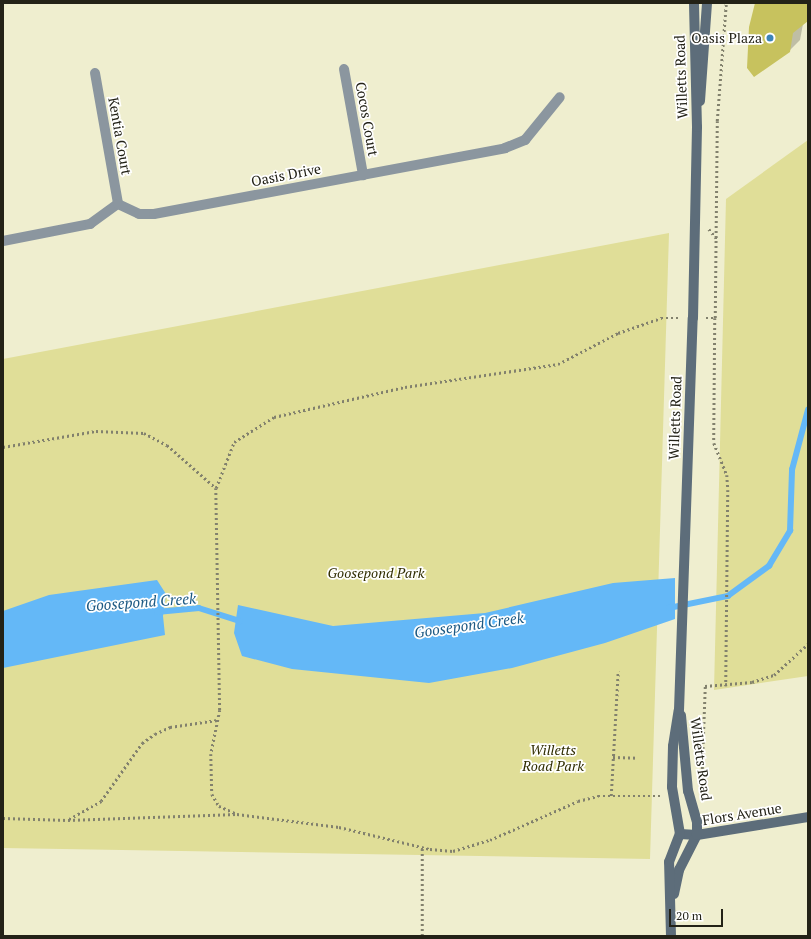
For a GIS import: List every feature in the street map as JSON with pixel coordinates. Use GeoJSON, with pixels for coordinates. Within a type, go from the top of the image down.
{"type":"FeatureCollection","features":[{"type":"Feature","properties":{"kind":"street","name":"Willetts Road"},"geometry":{"type":"LineString","coordinates":[[697,127],[705,67],[707,3]]}},
{"type":"Feature","properties":{"kind":"street","name":"Willetts Road"},"geometry":{"type":"LineString","coordinates":[[680,834],[672,787],[673,746],[680,710],[683,629],[697,127],[694,4]]}},
{"type":"Feature","properties":{"kind":"street","name":"Cocos Court"},"geometry":{"type":"LineString","coordinates":[[344,69],[363,175]]}},
{"type":"Feature","properties":{"kind":"street","name":"Kentia Court"},"geometry":{"type":"LineString","coordinates":[[95,73],[118,204]]}},
{"type":"Feature","properties":{"kind":"street","name":"Oasis Drive"},"geometry":{"type":"LineString","coordinates":[[118,204],[139,214],[154,214],[505,148],[525,140],[560,97]]}},
{"type":"Feature","properties":{"kind":"street"},"geometry":{"type":"LineString","coordinates":[[3,241],[90,224],[118,204]]}},
{"type":"Feature","properties":{"kind":"street","name":"Willetts Road"},"geometry":{"type":"LineString","coordinates":[[680,710],[697,835]]}},
{"type":"Feature","properties":{"kind":"street","name":"Flors Avenue"},"geometry":{"type":"LineString","coordinates":[[680,834],[697,835],[808,817]]}},
{"type":"Feature","properties":{"kind":"street"},"geometry":{"type":"LineString","coordinates":[[671,936],[672,902],[669,862],[680,834]]}},
{"type":"Feature","properties":{"kind":"street"},"geometry":{"type":"LineString","coordinates":[[672,902],[679,870],[697,835]]}},
{"type":"Feature","properties":{"kind":"path"},"geometry":{"type":"LineString","coordinates":[[726,3],[717,120],[714,443],[727,475],[725,632],[726,686]]}},
{"type":"Feature","properties":{"kind":"path"},"geometry":{"type":"LineString","coordinates":[[238,814],[219,806],[212,794],[211,754],[217,720],[220,626],[220,577],[216,488],[234,442],[274,417],[405,387],[558,364],[618,333],[661,318],[678,318]]}},
{"type":"Feature","properties":{"kind":"path"},"geometry":{"type":"LineString","coordinates":[[708,318],[715,318]]}},
{"type":"Feature","properties":{"kind":"path"},"geometry":{"type":"LineString","coordinates":[[3,447],[96,431],[144,433],[167,445],[216,488]]}},
{"type":"Feature","properties":{"kind":"path"},"geometry":{"type":"LineString","coordinates":[[701,779],[705,686],[726,686],[774,675],[808,644]]}},
{"type":"Feature","properties":{"kind":"path"},"geometry":{"type":"LineString","coordinates":[[611,796],[618,671]]}},
{"type":"Feature","properties":{"kind":"path"},"geometry":{"type":"LineString","coordinates":[[68,820],[101,801],[142,743],[155,734],[170,727],[217,720]]}},
{"type":"Feature","properties":{"kind":"path"},"geometry":{"type":"LineString","coordinates":[[613,757],[638,758]]}},
{"type":"Feature","properties":{"kind":"path"},"geometry":{"type":"LineString","coordinates":[[3,818],[68,820],[238,814],[339,827],[422,847],[453,851],[473,846],[578,801],[611,796],[662,796]]}},
{"type":"Feature","properties":{"kind":"path"},"geometry":{"type":"LineString","coordinates":[[422,847],[422,936]]}},
{"type":"Feature","properties":{"kind":"green space"},"geometry":{"type":"Polygon","coordinates":[[[808,140],[808,676],[714,690],[726,199],[808,140]]]}},
{"type":"Feature","properties":{"kind":"green space","name":"Goosepond Park"},"geometry":{"type":"Polygon","coordinates":[[[669,233],[650,859],[3,848],[3,359],[669,233]]]}},
{"type":"Feature","properties":{"kind":"water"},"geometry":{"type":"Polygon","coordinates":[[[675,578],[675,619],[605,643],[512,668],[429,683],[292,669],[242,656],[234,633],[238,605],[333,626],[485,613],[613,583],[675,578]]]}},
{"type":"Feature","properties":{"kind":"water"},"geometry":{"type":"Polygon","coordinates":[[[157,580],[166,594],[163,616],[165,635],[3,668],[3,611],[49,595],[157,580]]]}},
{"type":"Feature","properties":{"kind":"building","name":"Oasis Plaza"},"geometry":{"type":"Polygon","coordinates":[[[755,3],[808,3],[808,21],[793,33],[790,52],[754,77],[747,68],[749,27],[755,3]]]}},
{"type":"Feature","properties":{"kind":"waterway","name":"Goosepond Creek"},"geometry":{"type":"LineString","coordinates":[[669,608],[728,596],[769,566],[790,531],[792,470],[808,410]]}},
{"type":"Feature","properties":{"kind":"waterway","name":"Goosepond Creek"},"geometry":{"type":"LineString","coordinates":[[157,612],[199,608],[240,621]]}},
{"type":"Feature","properties":{"kind":"place","name":"Oasis Plaza"},"geometry":{"type":"Point","coordinates":[770,38]}},
{"type":"Feature","properties":{"kind":"park label","name":"Willetts Road Park"},"geometry":{"type":"Point","coordinates":[553,758]}}]}
